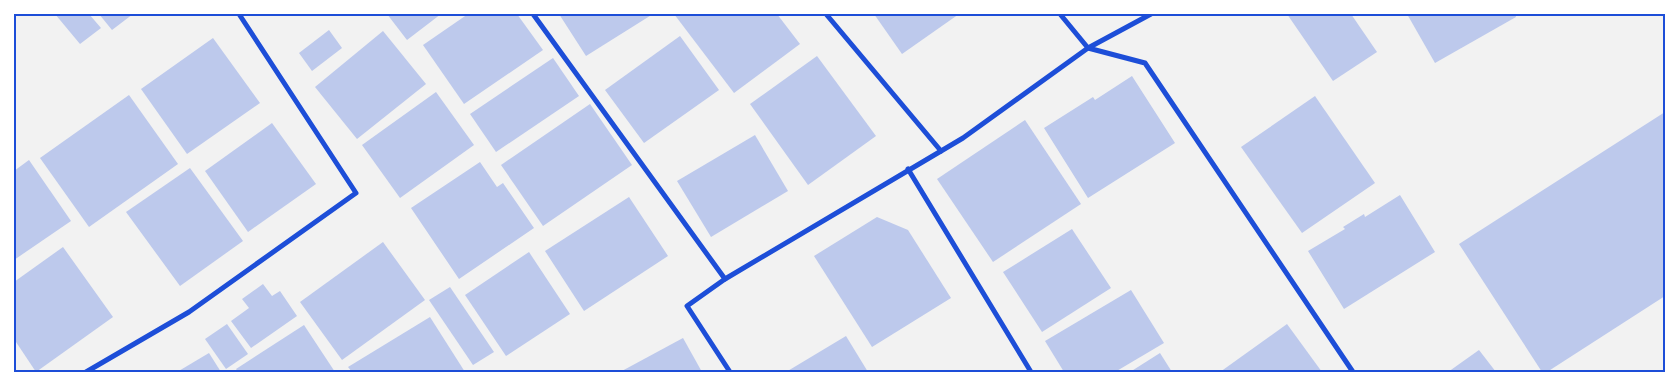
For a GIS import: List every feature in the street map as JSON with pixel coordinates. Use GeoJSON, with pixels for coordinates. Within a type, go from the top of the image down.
{"type":"FeatureCollection","features":[{"type":"Feature","properties":{"kind":"street"},"geometry":{"type":"LineString","coordinates":[[86,372],[190,312],[356,193],[239,14]]}},
{"type":"Feature","properties":{"kind":"street"},"geometry":{"type":"LineString","coordinates":[[533,14],[724,280]]}},
{"type":"Feature","properties":{"kind":"street"},"geometry":{"type":"LineString","coordinates":[[826,14],[941,151]]}},
{"type":"Feature","properties":{"kind":"street"},"geometry":{"type":"LineString","coordinates":[[1060,14],[1088,48],[1146,63],[1353,372]]}},
{"type":"Feature","properties":{"kind":"street"},"geometry":{"type":"LineString","coordinates":[[730,372],[687,306],[724,280],[941,151],[1088,48],[1151,14]]}},
{"type":"Feature","properties":{"kind":"street"},"geometry":{"type":"LineString","coordinates":[[908,169],[1031,372]]}},
{"type":"Feature","properties":{"kind":"building"},"geometry":{"type":"Polygon","coordinates":[[[55,14],[89,14],[101,28],[80,44],[55,14]]]}},
{"type":"Feature","properties":{"kind":"building"},"geometry":{"type":"Polygon","coordinates":[[[99,14],[133,14],[112,30],[99,14]]]}},
{"type":"Feature","properties":{"kind":"building"},"geometry":{"type":"Polygon","coordinates":[[[387,14],[441,14],[407,40],[387,14]]]}},
{"type":"Feature","properties":{"kind":"building"},"geometry":{"type":"Polygon","coordinates":[[[468,14],[517,14],[543,50],[464,104],[423,45],[468,14]]]}},
{"type":"Feature","properties":{"kind":"building"},"geometry":{"type":"Polygon","coordinates":[[[559,14],[653,14],[586,56],[559,14]]]}},
{"type":"Feature","properties":{"kind":"building"},"geometry":{"type":"Polygon","coordinates":[[[674,14],[777,14],[800,44],[734,93],[674,14]]]}},
{"type":"Feature","properties":{"kind":"building"},"geometry":{"type":"Polygon","coordinates":[[[874,14],[959,14],[902,54],[874,14]]]}},
{"type":"Feature","properties":{"kind":"building"},"geometry":{"type":"Polygon","coordinates":[[[1287,14],[1351,14],[1377,52],[1333,81],[1287,14]]]}},
{"type":"Feature","properties":{"kind":"building"},"geometry":{"type":"Polygon","coordinates":[[[1407,14],[1515,14],[1516,17],[1435,63],[1407,14]]]}},
{"type":"Feature","properties":{"kind":"building"},"geometry":{"type":"Polygon","coordinates":[[[329,30],[342,48],[312,71],[299,53],[329,30]]]}},
{"type":"Feature","properties":{"kind":"building"},"geometry":{"type":"Polygon","coordinates":[[[383,31],[426,84],[357,139],[315,87],[383,31]]]}},
{"type":"Feature","properties":{"kind":"building"},"geometry":{"type":"Polygon","coordinates":[[[680,36],[719,90],[644,143],[605,90],[680,36]]]}},
{"type":"Feature","properties":{"kind":"building"},"geometry":{"type":"Polygon","coordinates":[[[213,38],[260,103],[187,154],[141,89],[213,38]]]}},
{"type":"Feature","properties":{"kind":"building"},"geometry":{"type":"Polygon","coordinates":[[[817,56],[876,136],[808,185],[750,104],[817,56]]]}},
{"type":"Feature","properties":{"kind":"building"},"geometry":{"type":"Polygon","coordinates":[[[553,58],[579,96],[496,152],[470,114],[553,58]]]}},
{"type":"Feature","properties":{"kind":"building"},"geometry":{"type":"Polygon","coordinates":[[[1132,76],[1175,143],[1088,198],[1044,128],[1093,97],[1095,100],[1132,76]]]}},
{"type":"Feature","properties":{"kind":"building"},"geometry":{"type":"Polygon","coordinates":[[[436,92],[474,145],[400,198],[362,145],[436,92]]]}},
{"type":"Feature","properties":{"kind":"building"},"geometry":{"type":"Polygon","coordinates":[[[129,95],[178,164],[89,227],[40,158],[129,95]]]}},
{"type":"Feature","properties":{"kind":"building"},"geometry":{"type":"Polygon","coordinates":[[[1315,96],[1375,183],[1302,233],[1241,147],[1315,96]]]}},
{"type":"Feature","properties":{"kind":"building"},"geometry":{"type":"Polygon","coordinates":[[[590,104],[632,165],[543,226],[501,165],[590,104]]]}},
{"type":"Feature","properties":{"kind":"building"},"geometry":{"type":"Polygon","coordinates":[[[1665,112],[1665,296],[1547,372],[1542,372],[1459,244],[1665,112]]]}},
{"type":"Feature","properties":{"kind":"building"},"geometry":{"type":"Polygon","coordinates":[[[1025,120],[1081,204],[993,262],[937,179],[1025,120]]]}},
{"type":"Feature","properties":{"kind":"building"},"geometry":{"type":"Polygon","coordinates":[[[272,123],[316,184],[248,232],[205,171],[272,123]]]}},
{"type":"Feature","properties":{"kind":"building"},"geometry":{"type":"Polygon","coordinates":[[[755,135],[788,191],[711,237],[677,181],[755,135]]]}},
{"type":"Feature","properties":{"kind":"building"},"geometry":{"type":"Polygon","coordinates":[[[29,160],[71,221],[14,260],[14,171],[29,160]]]}},
{"type":"Feature","properties":{"kind":"building"},"geometry":{"type":"Polygon","coordinates":[[[480,162],[497,187],[503,183],[534,228],[459,279],[411,208],[480,162]]]}},
{"type":"Feature","properties":{"kind":"building"},"geometry":{"type":"Polygon","coordinates":[[[190,168],[243,241],[180,286],[126,212],[190,168]]]}},
{"type":"Feature","properties":{"kind":"building"},"geometry":{"type":"Polygon","coordinates":[[[1400,195],[1435,252],[1344,309],[1308,251],[1345,229],[1343,227],[1364,214],[1365,217],[1400,195]]]}},
{"type":"Feature","properties":{"kind":"building"},"geometry":{"type":"Polygon","coordinates":[[[629,197],[668,256],[584,311],[545,251],[629,197]]]}},
{"type":"Feature","properties":{"kind":"building"},"geometry":{"type":"Polygon","coordinates":[[[877,217],[908,230],[951,298],[872,347],[814,256],[877,217]]]}},
{"type":"Feature","properties":{"kind":"building"},"geometry":{"type":"Polygon","coordinates":[[[1072,229],[1111,288],[1042,332],[1003,272],[1072,229]]]}},
{"type":"Feature","properties":{"kind":"building"},"geometry":{"type":"Polygon","coordinates":[[[383,242],[425,300],[342,360],[300,302],[383,242]]]}},
{"type":"Feature","properties":{"kind":"building"},"geometry":{"type":"Polygon","coordinates":[[[63,247],[113,317],[36,372],[14,339],[14,282],[63,247]]]}},
{"type":"Feature","properties":{"kind":"building"},"geometry":{"type":"Polygon","coordinates":[[[529,252],[570,314],[506,356],[465,295],[529,252]]]}},
{"type":"Feature","properties":{"kind":"building"},"geometry":{"type":"Polygon","coordinates":[[[263,284],[272,296],[280,291],[297,316],[251,348],[231,321],[249,308],[242,299],[263,284]]]}},
{"type":"Feature","properties":{"kind":"building"},"geometry":{"type":"Polygon","coordinates":[[[450,287],[494,352],[473,365],[429,300],[450,287]]]}},
{"type":"Feature","properties":{"kind":"building"},"geometry":{"type":"Polygon","coordinates":[[[1131,290],[1164,343],[1115,372],[1064,372],[1045,341],[1131,290]]]}},
{"type":"Feature","properties":{"kind":"building"},"geometry":{"type":"Polygon","coordinates":[[[430,317],[465,372],[352,372],[348,367],[430,317]]]}},
{"type":"Feature","properties":{"kind":"building"},"geometry":{"type":"Polygon","coordinates":[[[227,324],[248,354],[226,369],[205,339],[227,324]]]}},
{"type":"Feature","properties":{"kind":"building"},"geometry":{"type":"Polygon","coordinates":[[[1287,324],[1322,372],[1220,372],[1287,324]]]}},
{"type":"Feature","properties":{"kind":"building"},"geometry":{"type":"Polygon","coordinates":[[[304,325],[335,372],[238,372],[236,369],[304,325]]]}},
{"type":"Feature","properties":{"kind":"building"},"geometry":{"type":"Polygon","coordinates":[[[846,336],[868,372],[786,372],[846,336]]]}},
{"type":"Feature","properties":{"kind":"building"},"geometry":{"type":"Polygon","coordinates":[[[683,338],[702,372],[620,372],[683,338]]]}},
{"type":"Feature","properties":{"kind":"building"},"geometry":{"type":"Polygon","coordinates":[[[1479,350],[1496,372],[1448,372],[1479,350]]]}},
{"type":"Feature","properties":{"kind":"building"},"geometry":{"type":"Polygon","coordinates":[[[209,353],[221,372],[177,372],[209,353]]]}},
{"type":"Feature","properties":{"kind":"building"},"geometry":{"type":"Polygon","coordinates":[[[1160,353],[1172,372],[1130,372],[1160,353]]]}}]}
